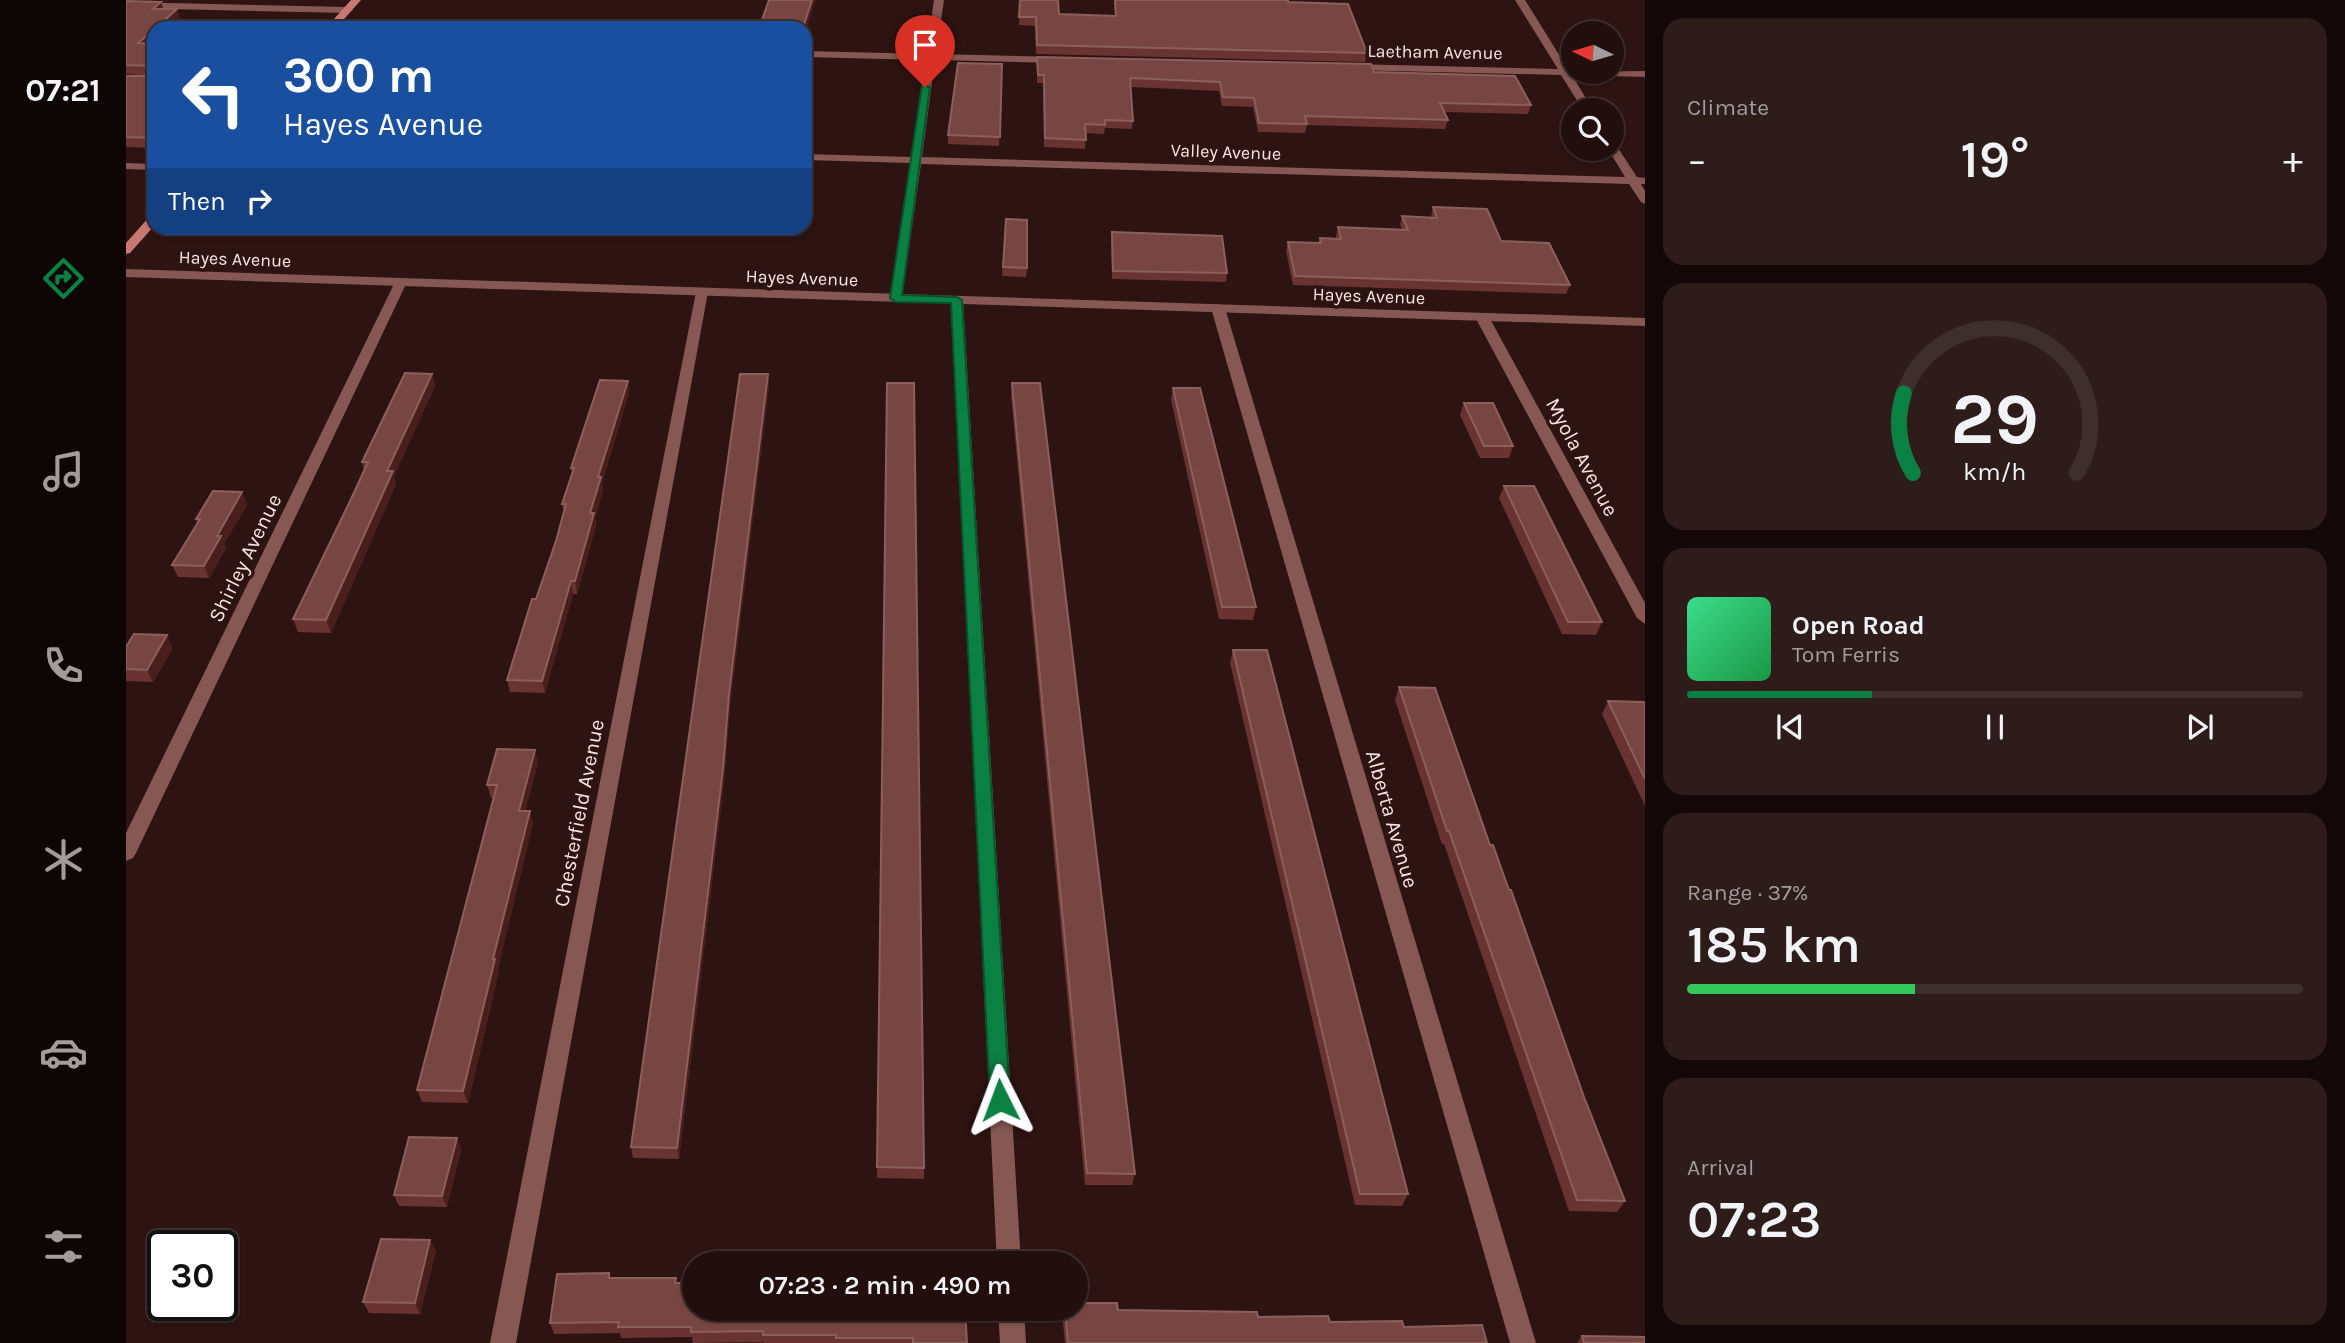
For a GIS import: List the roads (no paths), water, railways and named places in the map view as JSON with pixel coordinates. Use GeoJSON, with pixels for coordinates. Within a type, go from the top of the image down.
{"type":"FeatureCollection","features":[{"type":"Feature","properties":{"kind":"main road"},"geometry":{"type":"LineString","coordinates":[[337,21],[356,0]]}},
{"type":"Feature","properties":{"kind":"main road"},"geometry":{"type":"LineString","coordinates":[[126,250],[147,227]]}},
{"type":"Feature","properties":{"kind":"street"},"geometry":{"type":"LineString","coordinates":[[896,298],[939,0]]}},
{"type":"Feature","properties":{"kind":"street"},"geometry":{"type":"LineString","coordinates":[[1520,0],[1561,67]]}},
{"type":"Feature","properties":{"kind":"street"},"geometry":{"type":"LineString","coordinates":[[126,5],[348,9]]}},
{"type":"Feature","properties":{"kind":"street"},"geometry":{"type":"LineString","coordinates":[[812,54],[1068,60]]}},
{"type":"Feature","properties":{"kind":"street","name":"Laetham Avenue"},"geometry":{"type":"LineString","coordinates":[[1344,67],[1561,72]]}},
{"type":"Feature","properties":{"kind":"street","name":"Laetham Avenue"},"geometry":{"type":"LineString","coordinates":[[1624,74],[1645,75]]}},
{"type":"Feature","properties":{"kind":"street","name":"Valley Avenue"},"geometry":{"type":"LineString","coordinates":[[812,157],[1639,181]]}},
{"type":"Feature","properties":{"kind":"street"},"geometry":{"type":"LineString","coordinates":[[1623,161],[1639,181],[1645,200]]}},
{"type":"Feature","properties":{"kind":"street"},"geometry":{"type":"LineString","coordinates":[[126,166],[147,167]]}},
{"type":"Feature","properties":{"kind":"street","name":"Hayes Avenue"},"geometry":{"type":"LineString","coordinates":[[126,273],[1645,322]]}},
{"type":"Feature","properties":{"kind":"street","name":"Shirley Avenue"},"geometry":{"type":"LineString","coordinates":[[126,853],[401,282]]}},
{"type":"Feature","properties":{"kind":"street","name":"Chesterfield Avenue"},"geometry":{"type":"LineString","coordinates":[[503,1343],[702,292]]}},
{"type":"Feature","properties":{"kind":"street"},"geometry":{"type":"LineString","coordinates":[[957,300],[1008,1251]]}},
{"type":"Feature","properties":{"kind":"street","name":"Alberta Avenue"},"geometry":{"type":"LineString","coordinates":[[1218,308],[1523,1343]]}},
{"type":"Feature","properties":{"kind":"street","name":"Myola Avenue"},"geometry":{"type":"LineString","coordinates":[[1482,317],[1645,618]]}},
{"type":"Feature","properties":{"kind":"street"},"geometry":{"type":"LineString","coordinates":[[1012,1321],[1013,1343]]}}]}
